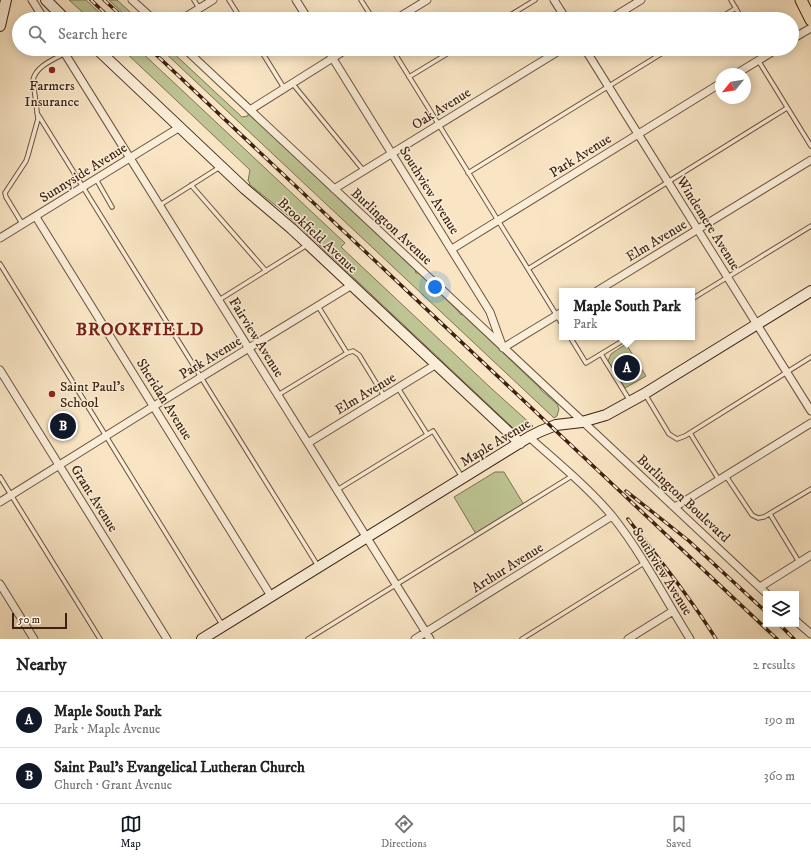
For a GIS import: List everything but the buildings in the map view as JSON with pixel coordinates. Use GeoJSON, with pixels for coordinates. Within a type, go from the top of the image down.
{"type":"FeatureCollection","features":[{"type":"Feature","properties":{"kind":"main road"},"geometry":{"type":"LineString","coordinates":[[801,0],[811,20]]}},
{"type":"Feature","properties":{"kind":"street"},"geometry":{"type":"LineString","coordinates":[[0,26],[6,0]]}},
{"type":"Feature","properties":{"kind":"street"},"geometry":{"type":"LineString","coordinates":[[32,0],[40,12]]}},
{"type":"Feature","properties":{"kind":"street"},"geometry":{"type":"LineString","coordinates":[[46,0],[58,12]]}},
{"type":"Feature","properties":{"kind":"street"},"geometry":{"type":"LineString","coordinates":[[132,0],[145,12]]}},
{"type":"Feature","properties":{"kind":"street"},"geometry":{"type":"LineString","coordinates":[[193,12],[213,0]]}},
{"type":"Feature","properties":{"kind":"street"},"geometry":{"type":"LineString","coordinates":[[296,0],[304,12]]}},
{"type":"Feature","properties":{"kind":"street"},"geometry":{"type":"LineString","coordinates":[[407,12],[427,0]]}},
{"type":"Feature","properties":{"kind":"street"},"geometry":{"type":"LineString","coordinates":[[554,0],[562,12]]}},
{"type":"Feature","properties":{"kind":"street"},"geometry":{"type":"LineString","coordinates":[[621,12],[641,0]]}},
{"type":"Feature","properties":{"kind":"street"},"geometry":{"type":"LineString","coordinates":[[799,35],[811,28]]}},
{"type":"Feature","properties":{"kind":"street","name":"Fairview Avenue"},"geometry":{"type":"LineString","coordinates":[[67,56],[430,639]]}},
{"type":"Feature","properties":{"kind":"street","name":"Brookfield Avenue"},"geometry":{"type":"LineString","coordinates":[[104,56],[221,167],[352,285],[435,365],[520,443]]}},
{"type":"Feature","properties":{"kind":"street","name":"Burlington Avenue"},"geometry":{"type":"LineString","coordinates":[[192,56],[582,422]]}},
{"type":"Feature","properties":{"kind":"street"},"geometry":{"type":"LineString","coordinates":[[250,110],[335,56]]}},
{"type":"Feature","properties":{"kind":"street","name":"Oak Avenue"},"geometry":{"type":"LineString","coordinates":[[334,189],[551,56]]}},
{"type":"Feature","properties":{"kind":"street","name":"Windemere Avenue"},"geometry":{"type":"LineString","coordinates":[[589,56],[811,411]]}},
{"type":"Feature","properties":{"kind":"street"},"geometry":{"type":"LineString","coordinates":[[745,68],[765,56]]}},
{"type":"Feature","properties":{"kind":"street","name":"Southview Avenue"},"geometry":{"type":"LineString","coordinates":[[332,58],[490,312],[503,348]]}},
{"type":"Feature","properties":{"kind":"street","name":"Park Avenue"},"geometry":{"type":"LineString","coordinates":[[452,249],[715,87]]}},
{"type":"Feature","properties":{"kind":"street","name":"Sunnyside Avenue"},"geometry":{"type":"LineString","coordinates":[[0,238],[180,127]]}},
{"type":"Feature","properties":{"kind":"street","name":"Elm Avenue"},"geometry":{"type":"LineString","coordinates":[[602,288],[811,160]]}},
{"type":"Feature","properties":{"kind":"street","name":"Sheridan Avenue"},"geometry":{"type":"LineString","coordinates":[[36,217],[271,596]]}},
{"type":"Feature","properties":{"kind":"street","name":"Park Avenue"},"geometry":{"type":"LineString","coordinates":[[0,502],[352,285]]}},
{"type":"Feature","properties":{"kind":"street","name":"Maple Avenue"},"geometry":{"type":"LineString","coordinates":[[202,639],[541,430],[556,425],[582,422],[606,415],[644,394],[811,291]]}},
{"type":"Feature","properties":{"kind":"street"},"geometry":{"type":"LineString","coordinates":[[503,348],[559,314]]}},
{"type":"Feature","properties":{"kind":"street","name":"Elm Avenue"},"geometry":{"type":"LineString","coordinates":[[308,443],[435,365]]}},
{"type":"Feature","properties":{"kind":"street","name":"Grant Avenue"},"geometry":{"type":"LineString","coordinates":[[0,370],[167,639]]}},
{"type":"Feature","properties":{"kind":"street","name":"Burlington Boulevard"},"geometry":{"type":"LineString","coordinates":[[582,422],[764,591]]}},
{"type":"Feature","properties":{"kind":"street"},"geometry":{"type":"LineString","coordinates":[[675,507],[811,423]]}},
{"type":"Feature","properties":{"kind":"street"},"geometry":{"type":"LineString","coordinates":[[529,437],[572,476],[612,516]]}},
{"type":"Feature","properties":{"kind":"street","name":"Southview Avenue"},"geometry":{"type":"LineString","coordinates":[[612,516],[632,542],[691,639]]}},
{"type":"Feature","properties":{"kind":"street","name":"Arthur Avenue"},"geometry":{"type":"LineString","coordinates":[[414,639],[612,516]]}},
{"type":"Feature","properties":{"kind":"street"},"geometry":{"type":"LineString","coordinates":[[760,587],[811,555]]}},
{"type":"Feature","properties":{"kind":"street"},"geometry":{"type":"LineString","coordinates":[[0,584],[34,639]]}},
{"type":"Feature","properties":{"kind":"street"},"geometry":{"type":"LineString","coordinates":[[628,639],[673,611]]}},
{"type":"Feature","properties":{"kind":"street"},"geometry":{"type":"LineString","coordinates":[[799,623],[811,634]]}},
{"type":"Feature","properties":{"kind":"lane"},"geometry":{"type":"LineString","coordinates":[[194,0],[199,8]]}},
{"type":"Feature","properties":{"kind":"lane"},"geometry":{"type":"LineString","coordinates":[[229,0],[237,12]]}},
{"type":"Feature","properties":{"kind":"lane"},"geometry":{"type":"LineString","coordinates":[[361,0],[369,12]]}},
{"type":"Feature","properties":{"kind":"lane"},"geometry":{"type":"LineString","coordinates":[[515,12],[535,0]]}},
{"type":"Feature","properties":{"kind":"lane"},"geometry":{"type":"LineString","coordinates":[[731,0],[738,12]]}},
{"type":"Feature","properties":{"kind":"lane"},"geometry":{"type":"LineString","coordinates":[[729,12],[736,8]]}},
{"type":"Feature","properties":{"kind":"lane"},"geometry":{"type":"LineString","coordinates":[[23,224],[5,194],[26,161],[38,119],[33,80],[36,71],[57,56]]}},
{"type":"Feature","properties":{"kind":"lane"},"geometry":{"type":"LineString","coordinates":[[264,56],[284,88]]}},
{"type":"Feature","properties":{"kind":"lane"},"geometry":{"type":"LineString","coordinates":[[396,56],[528,269],[559,314]]}},
{"type":"Feature","properties":{"kind":"lane"},"geometry":{"type":"LineString","coordinates":[[409,77],[444,56]]}},
{"type":"Feature","properties":{"kind":"lane"},"geometry":{"type":"LineString","coordinates":[[468,173],[657,56]]}},
{"type":"Feature","properties":{"kind":"lane"},"geometry":{"type":"LineString","coordinates":[[758,60],[811,146]]}},
{"type":"Feature","properties":{"kind":"lane"},"geometry":{"type":"LineString","coordinates":[[292,83],[364,170]]}},
{"type":"Feature","properties":{"kind":"lane"},"geometry":{"type":"LineString","coordinates":[[528,269],[788,108]]}},
{"type":"Feature","properties":{"kind":"lane"},"geometry":{"type":"LineString","coordinates":[[37,113],[319,567]]}},
{"type":"Feature","properties":{"kind":"lane"},"geometry":{"type":"LineString","coordinates":[[160,205],[221,167]]}},
{"type":"Feature","properties":{"kind":"lane"},"geometry":{"type":"LineString","coordinates":[[96,179],[112,207]]}},
{"type":"Feature","properties":{"kind":"lane"},"geometry":{"type":"LineString","coordinates":[[191,185],[266,271]]}},
{"type":"Feature","properties":{"kind":"lane"},"geometry":{"type":"LineString","coordinates":[[695,297],[811,226]]}},
{"type":"Feature","properties":{"kind":"lane"},"geometry":{"type":"LineString","coordinates":[[219,300],[308,245]]}},
{"type":"Feature","properties":{"kind":"lane"},"geometry":{"type":"LineString","coordinates":[[0,264],[223,626]]}},
{"type":"Feature","properties":{"kind":"lane"},"geometry":{"type":"LineString","coordinates":[[318,306],[347,353]]}},
{"type":"Feature","properties":{"kind":"lane"},"geometry":{"type":"LineString","coordinates":[[572,340],[586,363],[625,340]]}},
{"type":"Feature","properties":{"kind":"lane"},"geometry":{"type":"LineString","coordinates":[[278,395],[347,353],[353,351],[358,355],[384,396]]}},
{"type":"Feature","properties":{"kind":"lane"},"geometry":{"type":"LineString","coordinates":[[601,354],[630,402]]}},
{"type":"Feature","properties":{"kind":"lane"},"geometry":{"type":"LineString","coordinates":[[644,394],[670,434],[677,439],[690,433],[811,357]]}},
{"type":"Feature","properties":{"kind":"lane"},"geometry":{"type":"LineString","coordinates":[[398,388],[427,434]]}},
{"type":"Feature","properties":{"kind":"lane"},"geometry":{"type":"LineString","coordinates":[[337,490],[433,430],[463,478]]}},
{"type":"Feature","properties":{"kind":"lane"},"geometry":{"type":"LineString","coordinates":[[690,433],[752,515],[758,518],[764,518],[811,489]]}},
{"type":"Feature","properties":{"kind":"lane"},"geometry":{"type":"LineString","coordinates":[[308,639],[572,476]]}},
{"type":"Feature","properties":{"kind":"lane"},"geometry":{"type":"LineString","coordinates":[[0,477],[100,639]]}},
{"type":"Feature","properties":{"kind":"lane"},"geometry":{"type":"LineString","coordinates":[[770,514],[799,562]]}},
{"type":"Feature","properties":{"kind":"lane"},"geometry":{"type":"LineString","coordinates":[[522,639],[644,563]]}},
{"type":"Feature","properties":{"kind":"green space"},"geometry":{"type":"Polygon","coordinates":[[[69,0],[86,0],[99,12],[82,12],[69,0]]]}},
{"type":"Feature","properties":{"kind":"green space"},"geometry":{"type":"Polygon","coordinates":[[[109,0],[117,0],[130,12],[122,12],[109,0]]]}},
{"type":"Feature","properties":{"kind":"green space"},"geometry":{"type":"Polygon","coordinates":[[[129,56],[145,56],[345,243],[341,247],[533,426],[523,431],[518,431],[513,428],[285,213],[249,184],[250,183],[248,181],[250,170],[129,56]]]}},
{"type":"Feature","properties":{"kind":"green space"},"geometry":{"type":"Polygon","coordinates":[[[168,56],[177,56],[242,117],[248,116],[249,114],[415,270],[416,273],[419,273],[460,314],[463,315],[557,404],[559,409],[557,416],[554,418],[168,56]]]}},
{"type":"Feature","properties":{"kind":"green space"},"geometry":{"type":"Polygon","coordinates":[[[626,344],[646,376],[625,388],[608,361],[611,354],[626,344]]]}},
{"type":"Feature","properties":{"kind":"green space"},"geometry":{"type":"Polygon","coordinates":[[[495,472],[504,472],[524,505],[476,534],[454,497],[495,472]]]}},
{"type":"Feature","properties":{"kind":"railway"},"geometry":{"type":"LineString","coordinates":[[91,0],[104,12]]}},
{"type":"Feature","properties":{"kind":"railway"},"geometry":{"type":"LineString","coordinates":[[104,0],[117,12]]}},
{"type":"Feature","properties":{"kind":"railway"},"geometry":{"type":"LineString","coordinates":[[157,56],[777,639]]}},
{"type":"Feature","properties":{"kind":"railway"},"geometry":{"type":"LineString","coordinates":[[626,491],[689,541],[763,609]]}},
{"type":"Feature","properties":{"kind":"railway"},"geometry":{"type":"LineString","coordinates":[[628,519],[685,593],[716,639]]}},
{"type":"Feature","properties":{"kind":"railway"},"geometry":{"type":"LineString","coordinates":[[782,627],[794,639]]}},
{"type":"Feature","properties":{"kind":"place","name":"Farmers Insurance"},"geometry":{"type":"Point","coordinates":[52,70]}},
{"type":"Feature","properties":{"kind":"place","name":"Maple South Park"},"geometry":{"type":"Point","coordinates":[627,368]}},
{"type":"Feature","properties":{"kind":"place","name":"Saint Paul's School"},"geometry":{"type":"Point","coordinates":[52,394]}},
{"type":"Feature","properties":{"kind":"place","name":"Saint Paul's Evangelical Lutheran Church"},"geometry":{"type":"Point","coordinates":[63,426]}},
{"type":"Feature","properties":{"kind":"district","name":"BROOKFIELD"},"geometry":{"type":"Point","coordinates":[140,329]}}]}
